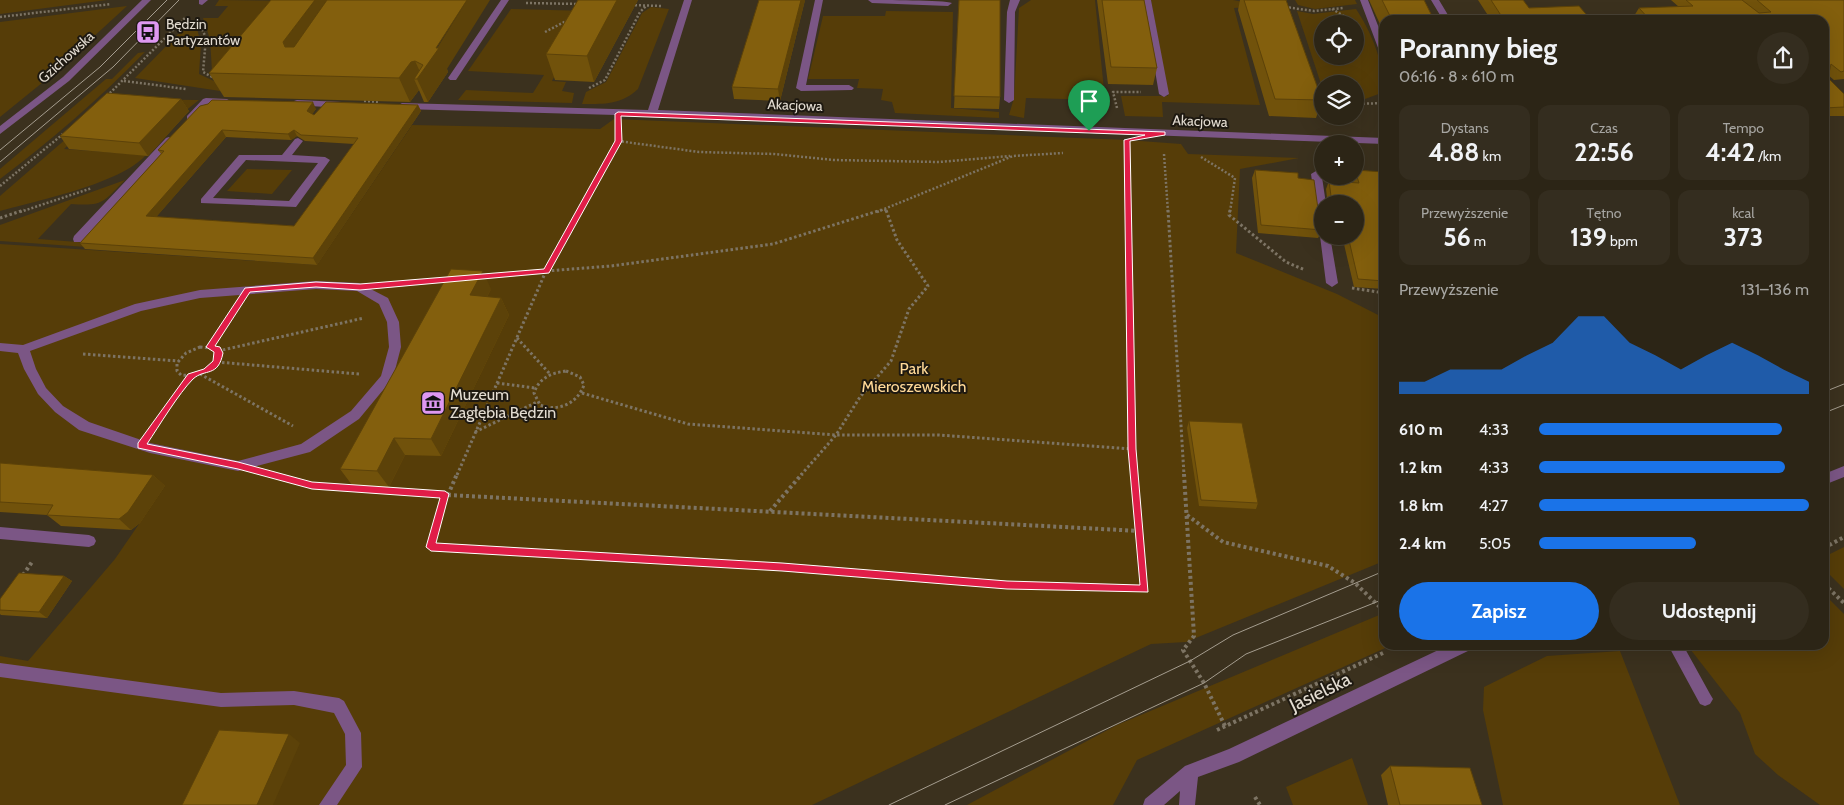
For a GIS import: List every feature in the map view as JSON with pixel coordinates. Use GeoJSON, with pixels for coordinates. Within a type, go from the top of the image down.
{"type":"FeatureCollection","features":[{"type":"Feature","properties":{"kind":"street","name":"Gzichowska"},"geometry":{"type":"LineString","coordinates":[[0,131],[66,79],[147,0]]}},
{"type":"Feature","properties":{"kind":"street"},"geometry":{"type":"LineString","coordinates":[[454,78],[505,0]]}},
{"type":"Feature","properties":{"kind":"street"},"geometry":{"type":"LineString","coordinates":[[652,113],[688,0]]}},
{"type":"Feature","properties":{"kind":"street"},"geometry":{"type":"LineString","coordinates":[[819,0],[801,88],[849,88]]}},
{"type":"Feature","properties":{"kind":"street"},"geometry":{"type":"LineString","coordinates":[[872,0],[948,3]]}},
{"type":"Feature","properties":{"kind":"street"},"geometry":{"type":"LineString","coordinates":[[1009,100],[1011,12],[1016,0]]}},
{"type":"Feature","properties":{"kind":"street"},"geometry":{"type":"LineString","coordinates":[[1147,0],[1164,94]]}},
{"type":"Feature","properties":{"kind":"street"},"geometry":{"type":"LineString","coordinates":[[1435,0],[1444,15]]}},
{"type":"Feature","properties":{"kind":"street"},"geometry":{"type":"LineString","coordinates":[[1365,3],[1379,40]]}},
{"type":"Feature","properties":{"kind":"street"},"geometry":{"type":"LineString","coordinates":[[414,107],[421,96]]}},
{"type":"Feature","properties":{"kind":"street"},"geometry":{"type":"LineString","coordinates":[[78,239],[206,101],[235,102]]}},
{"type":"Feature","properties":{"kind":"street"},"geometry":{"type":"LineString","coordinates":[[283,103],[356,105]]}},
{"type":"Feature","properties":{"kind":"street"},"geometry":{"type":"LineString","coordinates":[[317,117],[327,104]]}},
{"type":"Feature","properties":{"kind":"street","name":"Akacjowa"},"geometry":{"type":"LineString","coordinates":[[395,106],[618,114],[652,113],[1379,141]]}},
{"type":"Feature","properties":{"kind":"street"},"geometry":{"type":"LineString","coordinates":[[285,158],[298,141]]}},
{"type":"Feature","properties":{"kind":"street"},"geometry":{"type":"LineString","coordinates":[[243,157],[285,158],[325,160],[292,205],[205,201],[243,157]]}},
{"type":"Feature","properties":{"kind":"street"},"geometry":{"type":"LineString","coordinates":[[1327,245],[1332,283]]}},
{"type":"Feature","properties":{"kind":"street"},"geometry":{"type":"LineString","coordinates":[[0,347],[23,349],[139,307],[200,294],[316,285],[360,287],[384,301],[393,322],[395,347],[387,376],[355,415],[305,448],[238,466],[141,446],[84,426],[59,409],[42,390],[30,369],[23,349]]}},
{"type":"Feature","properties":{"kind":"street"},"geometry":{"type":"LineString","coordinates":[[1829,478],[1844,471]]}},
{"type":"Feature","properties":{"kind":"street"},"geometry":{"type":"LineString","coordinates":[[0,534],[89,541]]}},
{"type":"Feature","properties":{"kind":"street","name":"Jasielska"},"geometry":{"type":"LineString","coordinates":[[1152,805],[1191,772],[1232,756],[1455,650]]}},
{"type":"Feature","properties":{"kind":"street"},"geometry":{"type":"LineString","coordinates":[[1678,650],[1705,699]]}},
{"type":"Feature","properties":{"kind":"street"},"geometry":{"type":"LineString","coordinates":[[0,670],[221,700],[294,698],[339,706],[353,733],[354,767],[327,805]]}},
{"type":"Feature","properties":{"kind":"street"},"geometry":{"type":"LineString","coordinates":[[1187,805],[1191,772]]}},
{"type":"Feature","properties":{"kind":"path"},"geometry":{"type":"LineString","coordinates":[[0,17],[113,3]]}},
{"type":"Feature","properties":{"kind":"path"},"geometry":{"type":"LineString","coordinates":[[1278,6],[1314,11],[1365,3]]}},
{"type":"Feature","properties":{"kind":"path"},"geometry":{"type":"LineString","coordinates":[[581,92],[605,80],[640,12],[646,5]]}},
{"type":"Feature","properties":{"kind":"path"},"geometry":{"type":"LineString","coordinates":[[104,99],[187,17]]}},
{"type":"Feature","properties":{"kind":"path"},"geometry":{"type":"LineString","coordinates":[[197,17],[206,38],[203,72],[221,81]]}},
{"type":"Feature","properties":{"kind":"path"},"geometry":{"type":"LineString","coordinates":[[544,32],[570,20]]}},
{"type":"Feature","properties":{"kind":"path"},"geometry":{"type":"LineString","coordinates":[[1114,97],[1117,110]]}},
{"type":"Feature","properties":{"kind":"path"},"geometry":{"type":"LineString","coordinates":[[1364,104],[1379,103]]}},
{"type":"Feature","properties":{"kind":"path"},"geometry":{"type":"LineString","coordinates":[[618,114],[618,141],[546,271],[447,495],[431,547],[782,567],[1007,585],[1145,589],[1132,449],[1127,150]]}},
{"type":"Feature","properties":{"kind":"path"},"geometry":{"type":"LineString","coordinates":[[0,186],[70,129]]}},
{"type":"Feature","properties":{"kind":"path"},"geometry":{"type":"LineString","coordinates":[[1162,134],[1235,178],[1229,215],[1286,262],[1332,283],[1379,292]]}},
{"type":"Feature","properties":{"kind":"path"},"geometry":{"type":"LineString","coordinates":[[1162,134],[1194,636],[1183,650],[1204,682],[1225,726]]}},
{"type":"Feature","properties":{"kind":"path"},"geometry":{"type":"LineString","coordinates":[[618,141],[699,152],[774,154],[834,160],[939,162],[1070,152]]}},
{"type":"Feature","properties":{"kind":"path"},"geometry":{"type":"LineString","coordinates":[[477,277],[611,266],[773,244],[885,209],[1013,156]]}},
{"type":"Feature","properties":{"kind":"path"},"geometry":{"type":"LineString","coordinates":[[0,218],[125,177],[136,177]]}},
{"type":"Feature","properties":{"kind":"path"},"geometry":{"type":"LineString","coordinates":[[769,512],[836,435],[860,397],[891,361],[909,309],[928,286],[897,240],[885,209]]}},
{"type":"Feature","properties":{"kind":"path"},"geometry":{"type":"LineString","coordinates":[[360,287],[458,278]]}},
{"type":"Feature","properties":{"kind":"path"},"geometry":{"type":"LineString","coordinates":[[210,347],[248,289]]}},
{"type":"Feature","properties":{"kind":"path"},"geometry":{"type":"LineString","coordinates":[[81,354],[178,361],[193,350],[210,347],[218,351],[389,313]]}},
{"type":"Feature","properties":{"kind":"path"},"geometry":{"type":"LineString","coordinates":[[517,338],[550,374]]}},
{"type":"Feature","properties":{"kind":"path"},"geometry":{"type":"LineString","coordinates":[[178,361],[177,372],[181,375],[191,376],[200,374],[217,362],[219,358],[218,351]]}},
{"type":"Feature","properties":{"kind":"path"},"geometry":{"type":"LineString","coordinates":[[217,362],[387,376]]}},
{"type":"Feature","properties":{"kind":"path"},"geometry":{"type":"LineString","coordinates":[[566,371],[579,376],[584,386],[582,393],[578,398],[564,406],[549,408],[537,402],[534,393],[535,388],[543,378],[550,374],[566,371]]}},
{"type":"Feature","properties":{"kind":"path"},"geometry":{"type":"LineString","coordinates":[[200,374],[318,440]]}},
{"type":"Feature","properties":{"kind":"path"},"geometry":{"type":"LineString","coordinates":[[141,446],[191,376]]}},
{"type":"Feature","properties":{"kind":"path"},"geometry":{"type":"LineString","coordinates":[[497,383],[535,388]]}},
{"type":"Feature","properties":{"kind":"path"},"geometry":{"type":"LineString","coordinates":[[582,393],[688,424],[836,435],[939,435],[1132,449]]}},
{"type":"Feature","properties":{"kind":"path"},"geometry":{"type":"LineString","coordinates":[[476,432],[537,402]]}},
{"type":"Feature","properties":{"kind":"path"},"geometry":{"type":"LineString","coordinates":[[284,478],[312,486],[447,495],[1140,531]]}},
{"type":"Feature","properties":{"kind":"path"},"geometry":{"type":"LineString","coordinates":[[1187,514],[1223,542],[1328,566],[1354,582],[1379,605]]}},
{"type":"Feature","properties":{"kind":"path"},"geometry":{"type":"LineString","coordinates":[[1829,545],[1844,537]]}},
{"type":"Feature","properties":{"kind":"path"},"geometry":{"type":"LineString","coordinates":[[1829,589],[1844,603]]}},
{"type":"Feature","properties":{"kind":"path"},"geometry":{"type":"LineString","coordinates":[[1218,730],[1388,650]]}},
{"type":"Feature","properties":{"kind":"path"},"geometry":{"type":"LineString","coordinates":[[1255,797],[1260,805]]}},
{"type":"Feature","properties":{"kind":"green space"},"geometry":{"type":"Polygon","coordinates":[[[0,0],[107,0],[0,14],[0,0]]]}},
{"type":"Feature","properties":{"kind":"green space"},"geometry":{"type":"Polygon","coordinates":[[[219,0],[299,1],[212,71],[210,39],[203,18],[218,18],[228,6],[215,6],[219,0]]]}},
{"type":"Feature","properties":{"kind":"green space"},"geometry":{"type":"Polygon","coordinates":[[[1031,0],[1095,0],[1105,100],[1026,98],[1024,118],[1009,115],[1014,98],[1019,8],[1031,0]]]}},
{"type":"Feature","properties":{"kind":"green space"},"geometry":{"type":"Polygon","coordinates":[[[1151,0],[1233,0],[1264,6],[1234,8],[1260,105],[1162,102],[1163,117],[1125,116],[1121,96],[1168,96],[1151,0]]]}},
{"type":"Feature","properties":{"kind":"green space"},"geometry":{"type":"Polygon","coordinates":[[[1295,0],[1355,0],[1357,4],[1315,9],[1298,5],[1295,0]]]}},
{"type":"Feature","properties":{"kind":"green space"},"geometry":{"type":"Polygon","coordinates":[[[127,6],[53,74],[0,117],[0,22],[127,6]]]}},
{"type":"Feature","properties":{"kind":"green space"},"geometry":{"type":"Polygon","coordinates":[[[651,7],[669,9],[638,89],[619,101],[582,104],[586,92],[606,82],[642,13],[651,7]]]}},
{"type":"Feature","properties":{"kind":"green space"},"geometry":{"type":"Polygon","coordinates":[[[511,9],[590,11],[552,81],[566,82],[562,91],[574,93],[572,103],[458,100],[466,90],[533,93],[544,75],[468,71],[511,9]]]}},
{"type":"Feature","properties":{"kind":"green space"},"geometry":{"type":"Polygon","coordinates":[[[1356,9],[1359,15],[1314,15],[1314,63],[1297,11],[1313,14],[1356,9]]]}},
{"type":"Feature","properties":{"kind":"green space"},"geometry":{"type":"Polygon","coordinates":[[[886,11],[953,12],[951,108],[999,112],[999,118],[895,113],[892,102],[881,100],[883,89],[857,88],[859,79],[808,79],[823,16],[885,16],[886,11]]]}},
{"type":"Feature","properties":{"kind":"green space"},"geometry":{"type":"Polygon","coordinates":[[[195,21],[201,44],[199,74],[231,89],[220,91],[135,78],[180,32],[195,21]]]}},
{"type":"Feature","properties":{"kind":"green space"},"geometry":{"type":"Polygon","coordinates":[[[1364,23],[1379,59],[1379,94],[1364,99],[1364,75],[1318,75],[1315,65],[1364,65],[1364,23]]]}},
{"type":"Feature","properties":{"kind":"green space"},"geometry":{"type":"Polygon","coordinates":[[[145,52],[75,119],[0,179],[0,169],[106,79],[112,79],[138,53],[145,52]]]}},
{"type":"Feature","properties":{"kind":"green space"},"geometry":{"type":"Polygon","coordinates":[[[112,99],[199,100],[184,112],[113,103],[64,149],[146,155],[134,165],[99,183],[0,211],[0,196],[112,99]]]}},
{"type":"Feature","properties":{"kind":"green space","name":"Park Mieroszewskich"},"geometry":{"type":"Polygon","coordinates":[[[614,119],[1127,140],[1181,144],[1188,154],[1299,158],[1240,169],[1236,253],[1337,294],[1379,315],[1379,563],[1186,642],[1151,644],[812,805],[0,805],[0,656],[28,661],[115,559],[165,486],[0,473],[0,244],[317,265],[412,125],[600,129],[614,119]]]}},
{"type":"Feature","properties":{"kind":"green space"},"geometry":{"type":"Polygon","coordinates":[[[247,169],[292,170],[272,194],[227,191],[247,169]]]}},
{"type":"Feature","properties":{"kind":"green space"},"geometry":{"type":"Polygon","coordinates":[[[125,180],[112,194],[102,201],[90,204],[71,204],[38,239],[91,243],[87,247],[0,241],[0,225],[125,180]]]}},
{"type":"Feature","properties":{"kind":"green space"},"geometry":{"type":"Polygon","coordinates":[[[1844,547],[1844,589],[1829,574],[1829,554],[1844,547]]]}},
{"type":"Feature","properties":{"kind":"green space"},"geometry":{"type":"Polygon","coordinates":[[[1829,599],[1844,614],[1844,805],[1820,805],[1778,775],[1755,754],[1740,713],[1691,650],[1829,650],[1829,599]]]}},
{"type":"Feature","properties":{"kind":"green space"},"geometry":{"type":"Polygon","coordinates":[[[1379,615],[1379,650],[1381,650],[1137,760],[1113,805],[967,805],[1117,725],[1379,615]]]}},
{"type":"Feature","properties":{"kind":"green space"},"geometry":{"type":"Polygon","coordinates":[[[1620,651],[1680,805],[1503,805],[1483,710],[1484,687],[1547,656],[1620,651]]]}},
{"type":"Feature","properties":{"kind":"green space"},"geometry":{"type":"Polygon","coordinates":[[[1352,758],[1368,805],[1293,805],[1286,787],[1352,758]]]}},
{"type":"Feature","properties":{"kind":"building"},"geometry":{"type":"Polygon","coordinates":[[[271,0],[315,0],[283,42],[285,47],[294,47],[327,0],[467,0],[436,48],[439,48],[417,79],[414,79],[423,65],[415,61],[411,62],[399,78],[209,73],[271,0]]]}},
{"type":"Feature","properties":{"kind":"building"},"geometry":{"type":"Polygon","coordinates":[[[578,0],[617,0],[587,56],[546,54],[578,0]]]}},
{"type":"Feature","properties":{"kind":"building"},"geometry":{"type":"Polygon","coordinates":[[[759,0],[801,0],[778,89],[732,87],[759,0]]]}},
{"type":"Feature","properties":{"kind":"building"},"geometry":{"type":"Polygon","coordinates":[[[959,0],[1000,0],[1000,97],[954,96],[959,0]]]}},
{"type":"Feature","properties":{"kind":"building"},"geometry":{"type":"Polygon","coordinates":[[[1102,0],[1144,0],[1157,68],[1111,67],[1102,0]]]}},
{"type":"Feature","properties":{"kind":"building"},"geometry":{"type":"Polygon","coordinates":[[[1244,0],[1286,0],[1314,78],[1314,100],[1275,99],[1244,0]]]}},
{"type":"Feature","properties":{"kind":"building"},"geometry":{"type":"Polygon","coordinates":[[[1382,0],[1424,0],[1432,15],[1390,15],[1382,0]]]}},
{"type":"Feature","properties":{"kind":"building"},"geometry":{"type":"Polygon","coordinates":[[[1491,0],[1523,0],[1529,8],[1579,6],[1587,15],[1501,15],[1491,0]]]}},
{"type":"Feature","properties":{"kind":"building"},"geometry":{"type":"Polygon","coordinates":[[[1686,0],[1742,0],[1759,13],[1771,12],[1757,0],[1844,0],[1844,71],[1841,72],[1831,64],[1829,73],[1829,15],[1645,15],[1639,8],[1693,6],[1686,0]]]}},
{"type":"Feature","properties":{"kind":"building"},"geometry":{"type":"Polygon","coordinates":[[[1829,79],[1844,94],[1844,107],[1829,108],[1829,79]]]}},
{"type":"Feature","properties":{"kind":"building"},"geometry":{"type":"Polygon","coordinates":[[[107,93],[181,99],[139,143],[60,136],[107,93]]]}},
{"type":"Feature","properties":{"kind":"building"},"geometry":{"type":"Polygon","coordinates":[[[212,100],[313,102],[307,111],[314,115],[326,102],[418,105],[313,258],[80,243],[164,151],[158,150],[200,106],[208,104],[212,100]],[[222,130],[146,216],[294,226],[358,138],[301,135],[294,130],[288,134],[222,130]]]}},
{"type":"Feature","properties":{"kind":"building"},"geometry":{"type":"Polygon","coordinates":[[[1255,170],[1298,173],[1298,178],[1314,180],[1316,195],[1314,195],[1314,229],[1261,225],[1255,170]]]}},
{"type":"Feature","properties":{"kind":"building"},"geometry":{"type":"Polygon","coordinates":[[[1364,171],[1379,172],[1379,281],[1358,279],[1350,245],[1364,245],[1364,195],[1331,195],[1330,185],[1364,185],[1364,171]]]}},
{"type":"Feature","properties":{"kind":"building"},"geometry":{"type":"Polygon","coordinates":[[[451,269],[483,271],[470,295],[501,298],[431,439],[394,438],[377,471],[340,469],[451,269]]]}},
{"type":"Feature","properties":{"kind":"building"},"geometry":{"type":"Polygon","coordinates":[[[1189,421],[1242,423],[1258,503],[1201,500],[1189,421]]]}},
{"type":"Feature","properties":{"kind":"building"},"geometry":{"type":"Polygon","coordinates":[[[0,463],[153,475],[128,512],[119,519],[47,515],[53,505],[0,502],[0,463]]]}},
{"type":"Feature","properties":{"kind":"building"},"geometry":{"type":"Polygon","coordinates":[[[19,573],[64,576],[39,612],[0,610],[0,599],[19,573]]]}},
{"type":"Feature","properties":{"kind":"building"},"geometry":{"type":"Polygon","coordinates":[[[219,730],[289,734],[257,805],[182,805],[219,730]]]}},
{"type":"Feature","properties":{"kind":"building"},"geometry":{"type":"Polygon","coordinates":[[[1390,766],[1470,768],[1482,805],[1400,805],[1390,766]]]}},
{"type":"Feature","properties":{"kind":"tram line"},"geometry":{"type":"LineString","coordinates":[[0,150],[100,67],[167,0]]}},
{"type":"Feature","properties":{"kind":"tram line"},"geometry":{"type":"LineString","coordinates":[[0,162],[113,67],[179,0]]}},
{"type":"Feature","properties":{"kind":"tram line"},"geometry":{"type":"LineString","coordinates":[[1829,390],[1844,384]]}},
{"type":"Feature","properties":{"kind":"tram line"},"geometry":{"type":"LineString","coordinates":[[1829,411],[1844,405]]}},
{"type":"Feature","properties":{"kind":"tram line"},"geometry":{"type":"LineString","coordinates":[[889,805],[1190,661],[1233,635],[1379,573]]}},
{"type":"Feature","properties":{"kind":"tram line"},"geometry":{"type":"LineString","coordinates":[[945,805],[1204,683],[1246,654],[1379,601]]}},
{"type":"Feature","properties":{"kind":"place","name":"Będzin Partyzantów"},"geometry":{"type":"Point","coordinates":[148,32]}},
{"type":"Feature","properties":{"kind":"place","name":"Muzeum Zagłębia Będzin"},"geometry":{"type":"Point","coordinates":[433,403]}},
{"type":"Feature","properties":{"kind":"route"},"geometry":{"type":"LineString","coordinates":[[652,113],[1089,131],[1162,134],[1127,140],[1132,449],[1145,589],[1007,585],[823,572],[782,567],[431,547],[445,494],[312,486],[238,466],[141,446],[191,376],[207,371],[217,362],[219,353],[210,347],[248,289],[316,285],[360,287],[546,271],[618,141],[618,114],[652,113]]}}]}
